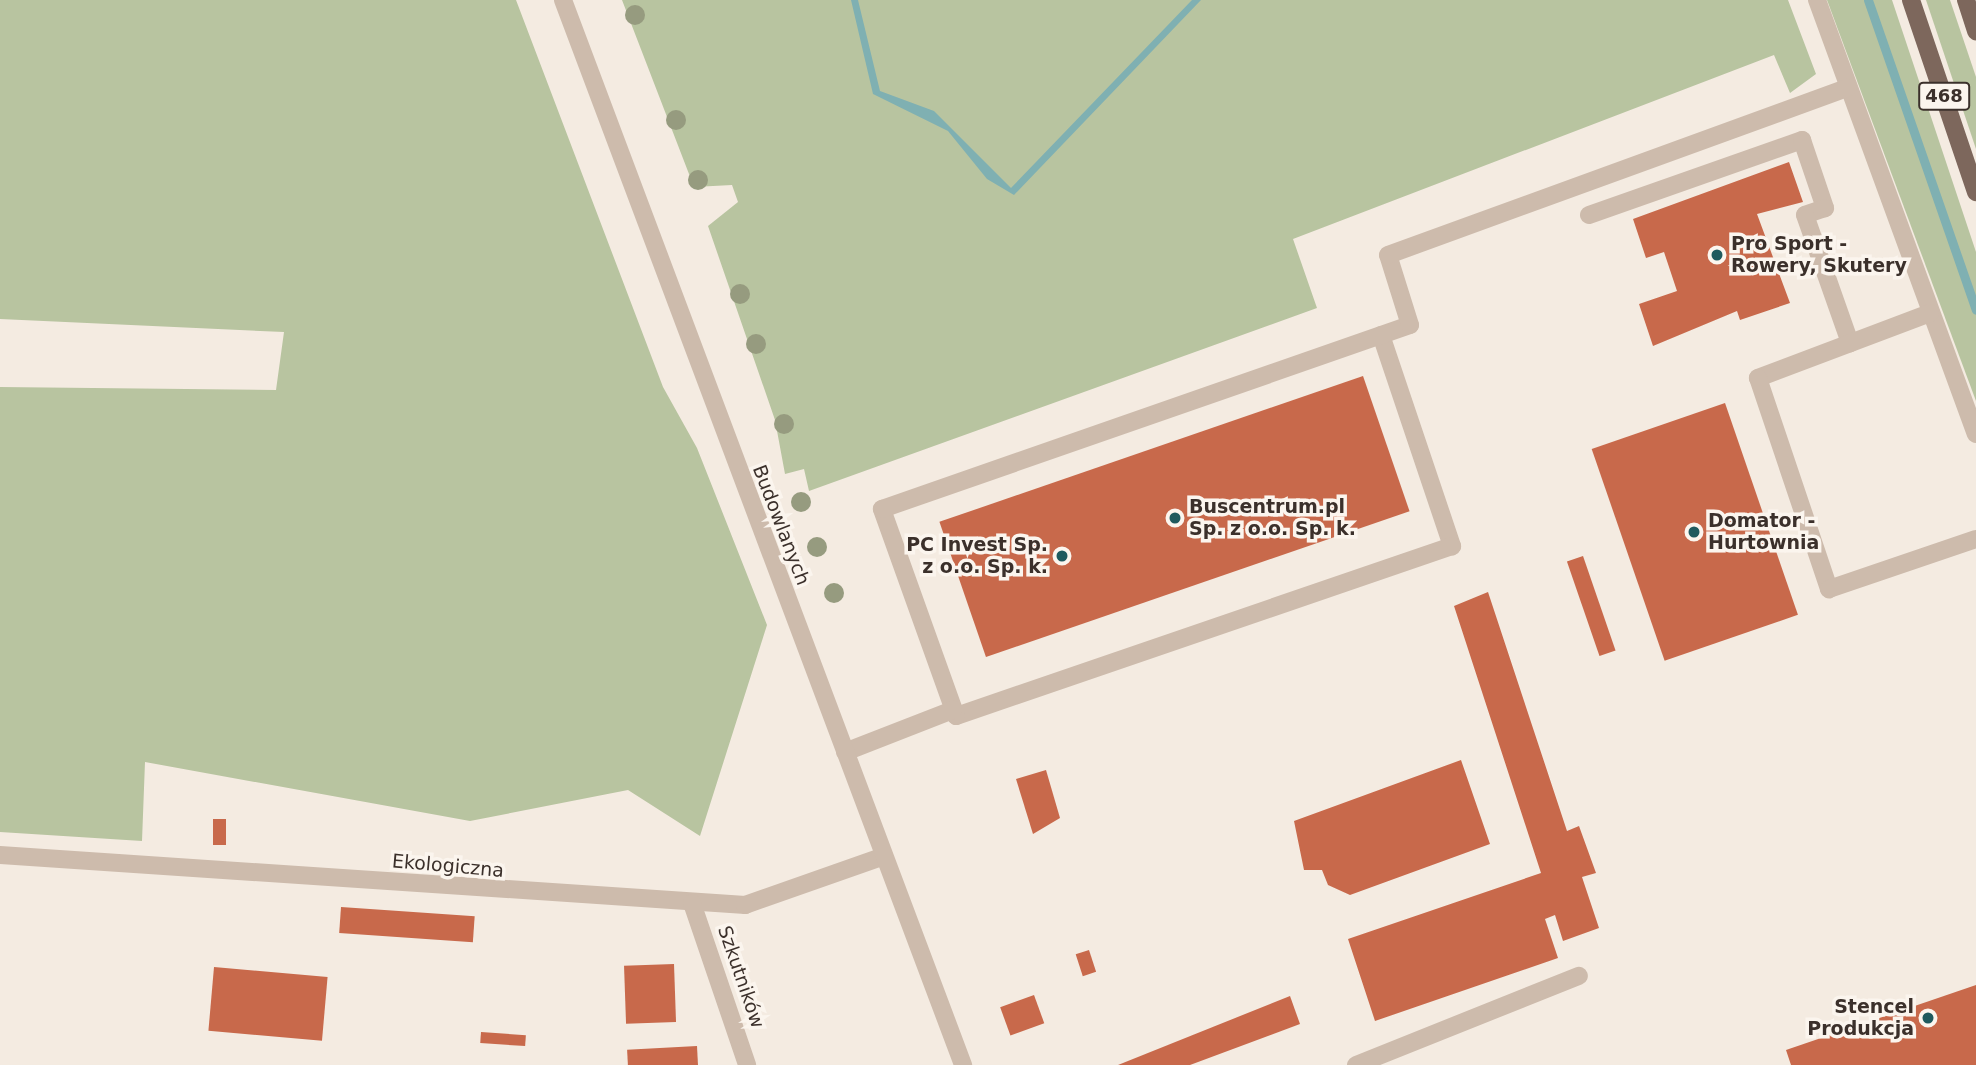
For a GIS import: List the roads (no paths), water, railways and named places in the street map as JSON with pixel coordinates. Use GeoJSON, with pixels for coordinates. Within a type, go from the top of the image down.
{"type":"FeatureCollection","features":[{"type":"Feature","properties":{"kind":"main road","name":"468"},"geometry":{"type":"LineString","coordinates":[[1912,0],[1976,192]]}},
{"type":"Feature","properties":{"kind":"main road"},"geometry":{"type":"LineString","coordinates":[[1966,0],[1976,31]]}},
{"type":"Feature","properties":{"kind":"street","name":"Budowlanych"},"geometry":{"type":"LineString","coordinates":[[562,0],[963,1065]]}},
{"type":"Feature","properties":{"kind":"street"},"geometry":{"type":"LineString","coordinates":[[1816,0],[1976,434]]}},
{"type":"Feature","properties":{"kind":"street"},"geometry":{"type":"LineString","coordinates":[[1381,335],[1452,546],[956,716],[882,509],[1381,335],[1410,325],[1388,255],[1848,88]]}},
{"type":"Feature","properties":{"kind":"street"},"geometry":{"type":"LineString","coordinates":[[1589,215],[1802,140],[1825,208],[1805,215],[1850,343]]}},
{"type":"Feature","properties":{"kind":"street"},"geometry":{"type":"LineString","coordinates":[[1930,313],[1759,378],[1829,589],[1976,539]]}},
{"type":"Feature","properties":{"kind":"street"},"geometry":{"type":"LineString","coordinates":[[845,752],[953,710]]}},
{"type":"Feature","properties":{"kind":"street","name":"Ekologiczna"},"geometry":{"type":"LineString","coordinates":[[0,855],[692,903],[761,903],[884,856]]}},
{"type":"Feature","properties":{"kind":"street","name":"Szkutników"},"geometry":{"type":"LineString","coordinates":[[692,903],[747,1065]]}},
{"type":"Feature","properties":{"kind":"street"},"geometry":{"type":"LineString","coordinates":[[1356,1065],[1579,976]]}},
{"type":"Feature","properties":{"kind":"water"},"geometry":{"type":"Polygon","coordinates":[[[851,0],[858,0],[880,91],[934,111],[1011,188],[1192,0],[1201,0],[1014,195],[987,179],[948,131],[873,94],[851,0]]]}},
{"type":"Feature","properties":{"kind":"waterway"},"geometry":{"type":"LineString","coordinates":[[1868,0],[1976,310]]}},
{"type":"Feature","properties":{"kind":"place","name":"Pro Sport - Rowery, Skutery"},"geometry":{"type":"Point","coordinates":[1717,255]}},
{"type":"Feature","properties":{"kind":"place","name":"Buscentrum.pl Sp. z o.o. Sp. k."},"geometry":{"type":"Point","coordinates":[1175,518]}},
{"type":"Feature","properties":{"kind":"place","name":"Domator - Hurtownia"},"geometry":{"type":"Point","coordinates":[1694,532]}},
{"type":"Feature","properties":{"kind":"place","name":"PC Invest Sp. z o.o. Sp. k."},"geometry":{"type":"Point","coordinates":[1062,556]}},
{"type":"Feature","properties":{"kind":"place","name":"Stencel Produkcja"},"geometry":{"type":"Point","coordinates":[1928,1018]}}]}
